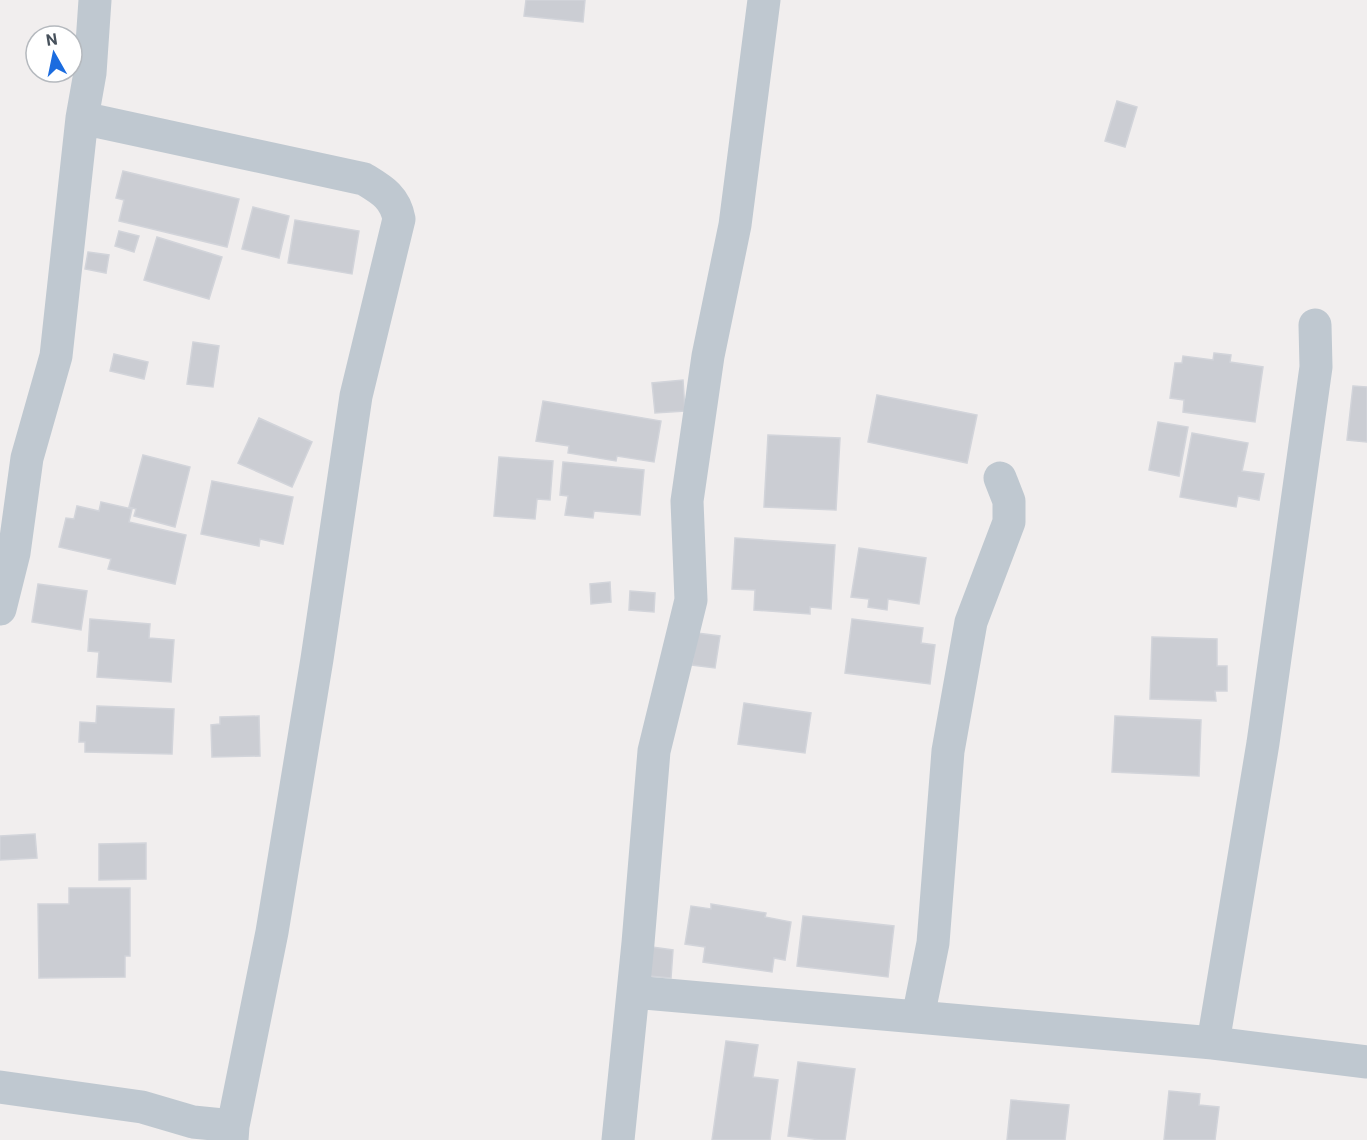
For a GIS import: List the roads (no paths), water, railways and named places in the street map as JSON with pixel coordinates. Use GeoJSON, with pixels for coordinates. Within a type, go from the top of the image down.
{"type":"FeatureCollection","features":[{"type":"Feature","properties":{"kind":"street"},"geometry":{"type":"LineString","coordinates":[[0,609],[14,553],[27,458],[56,356],[82,118],[90,73],[95,0]]}},
{"type":"Feature","properties":{"kind":"street"},"geometry":{"type":"LineString","coordinates":[[618,1140],[654,751],[692,600],[687,501],[708,356],[735,225],[764,0]]}},
{"type":"Feature","properties":{"kind":"street"},"geometry":{"type":"LineString","coordinates":[[0,1087],[142,1107],[233,1133],[272,932],[318,659],[356,396],[399,219],[397,208],[387,193],[364,179],[82,118]]}},
{"type":"Feature","properties":{"kind":"street"},"geometry":{"type":"LineString","coordinates":[[1213,1043],[1264,731],[1316,366],[1315,325]]}},
{"type":"Feature","properties":{"kind":"street"},"geometry":{"type":"LineString","coordinates":[[918,1017],[933,944],[948,751],[970,622],[1009,522],[1009,501],[1000,478]]}},
{"type":"Feature","properties":{"kind":"street"},"geometry":{"type":"LineString","coordinates":[[633,992],[1213,1043],[1367,1062]]}}]}
